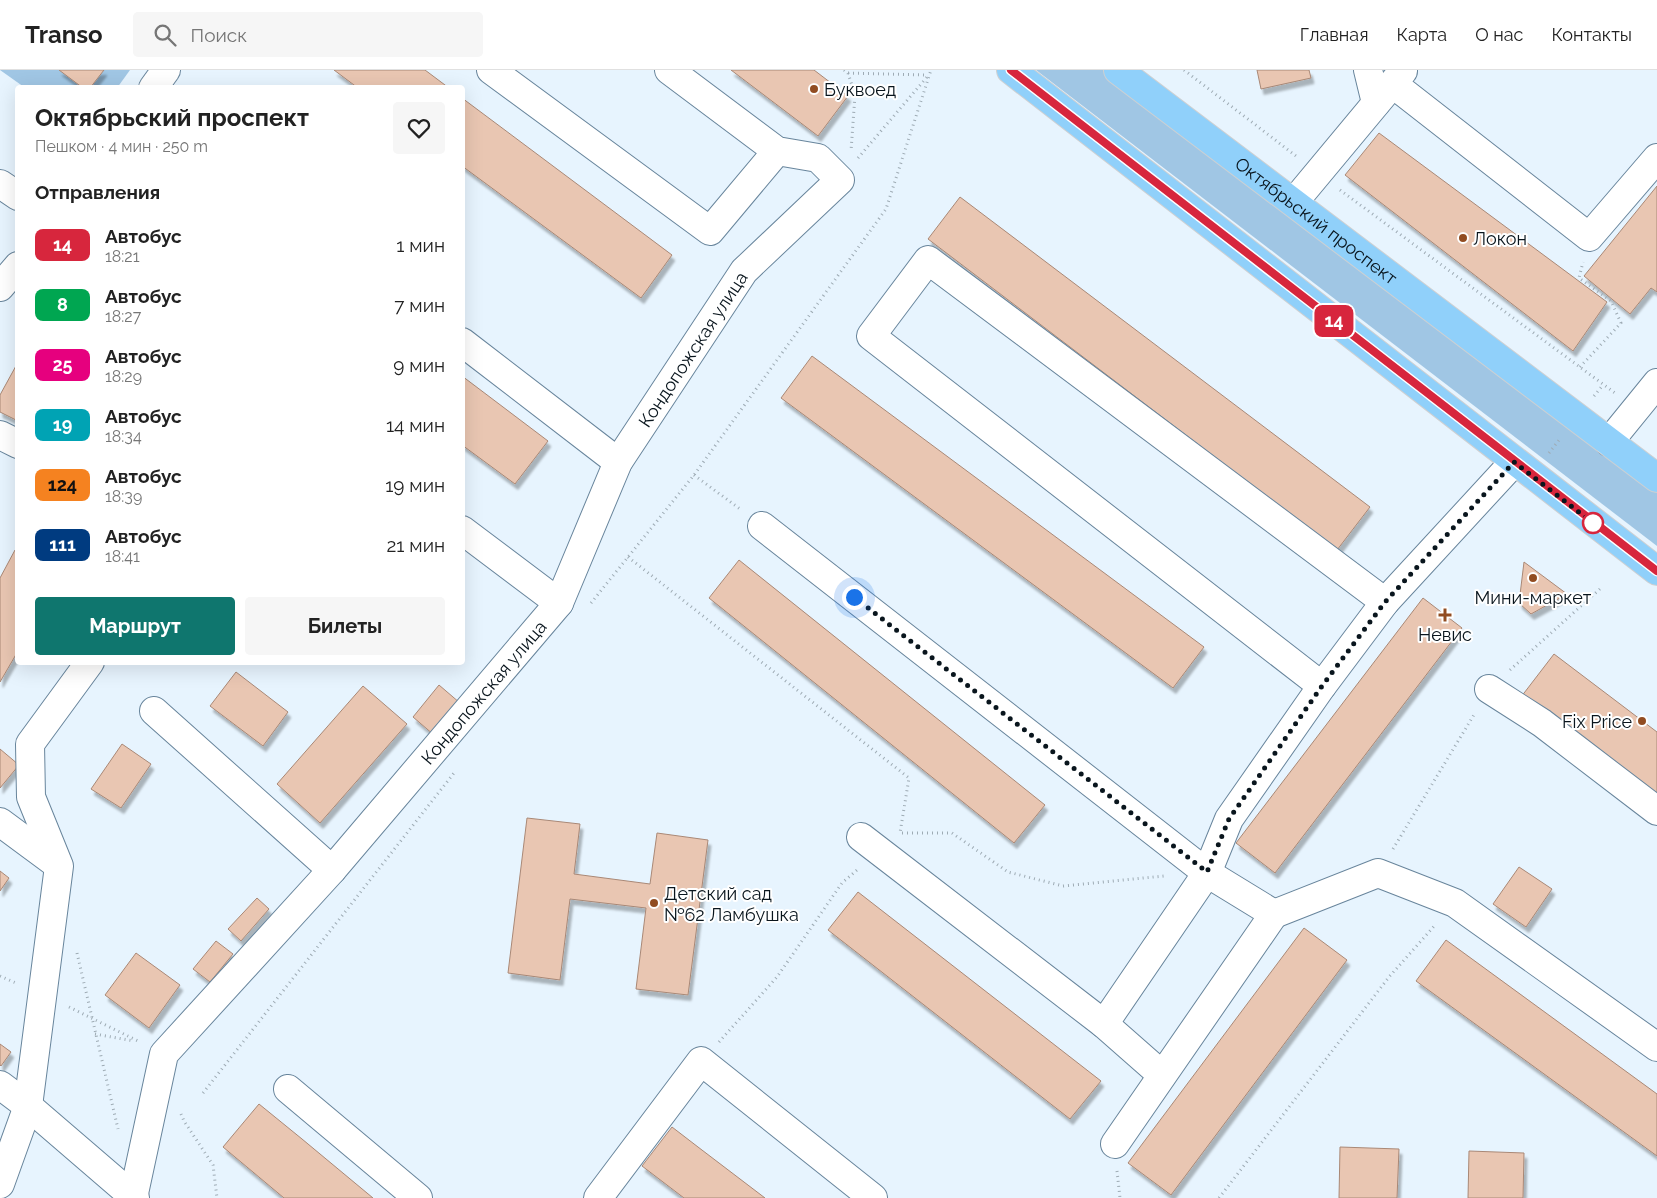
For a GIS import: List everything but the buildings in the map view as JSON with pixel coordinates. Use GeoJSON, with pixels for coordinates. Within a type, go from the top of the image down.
{"type":"FeatureCollection","features":[{"type":"Feature","properties":{"kind":"main road"},"geometry":{"type":"LineString","coordinates":[[1011,70],[1514,462],[1657,571]]}},
{"type":"Feature","properties":{"kind":"main road","name":"Октябрьский проспект"},"geometry":{"type":"LineString","coordinates":[[1118,70],[1657,478]]}},
{"type":"Feature","properties":{"kind":"street"},"geometry":{"type":"LineString","coordinates":[[155,85],[166,70]]}},
{"type":"Feature","properties":{"kind":"street"},"geometry":{"type":"LineString","coordinates":[[491,70],[710,231],[776,152]]}},
{"type":"Feature","properties":{"kind":"street"},"geometry":{"type":"LineString","coordinates":[[669,70],[776,152],[818,158],[844,175]]}},
{"type":"Feature","properties":{"kind":"street"},"geometry":{"type":"LineString","coordinates":[[1368,70],[1589,237],[1657,158]]}},
{"type":"Feature","properties":{"kind":"street"},"geometry":{"type":"LineString","coordinates":[[1294,202],[1391,86]]}},
{"type":"Feature","properties":{"kind":"street","name":"Кондопожская улица"},"geometry":{"type":"LineString","coordinates":[[164,1054],[332,870],[559,604],[618,462],[744,270],[844,175]]}},
{"type":"Feature","properties":{"kind":"street"},"geometry":{"type":"LineString","coordinates":[[0,184],[15,194]]}},
{"type":"Feature","properties":{"kind":"street"},"geometry":{"type":"LineString","coordinates":[[1322,686],[870,336],[928,260],[1385,602]]}},
{"type":"Feature","properties":{"kind":"street"},"geometry":{"type":"LineString","coordinates":[[0,287],[15,270]]}},
{"type":"Feature","properties":{"kind":"street"},"geometry":{"type":"LineString","coordinates":[[465,344],[618,462]]}},
{"type":"Feature","properties":{"kind":"street"},"geometry":{"type":"LineString","coordinates":[[1609,442],[1657,383]]}},
{"type":"Feature","properties":{"kind":"street"},"geometry":{"type":"LineString","coordinates":[[0,435],[15,442]]}},
{"type":"Feature","properties":{"kind":"street"},"geometry":{"type":"LineString","coordinates":[[1104,1024],[1207,872],[1229,819],[1322,686],[1385,602],[1514,462]]}},
{"type":"Feature","properties":{"kind":"street"},"geometry":{"type":"LineString","coordinates":[[762,526],[1207,872],[1274,914]]}},
{"type":"Feature","properties":{"kind":"street"},"geometry":{"type":"LineString","coordinates":[[465,532],[559,604]]}},
{"type":"Feature","properties":{"kind":"street"},"geometry":{"type":"LineString","coordinates":[[0,1184],[28,1106],[41,993],[59,866],[30,797],[30,744],[88,665]]}},
{"type":"Feature","properties":{"kind":"street"},"geometry":{"type":"LineString","coordinates":[[1490,688],[1542,723],[1657,811]]}},
{"type":"Feature","properties":{"kind":"street"},"geometry":{"type":"LineString","coordinates":[[154,711],[332,870]]}},
{"type":"Feature","properties":{"kind":"street"},"geometry":{"type":"LineString","coordinates":[[0,822],[59,866]]}},
{"type":"Feature","properties":{"kind":"street"},"geometry":{"type":"LineString","coordinates":[[861,836],[1104,1024],[1162,1075]]}},
{"type":"Feature","properties":{"kind":"street"},"geometry":{"type":"LineString","coordinates":[[1115,1144],[1274,914],[1378,873],[1455,903],[1657,1047]]}},
{"type":"Feature","properties":{"kind":"street"},"geometry":{"type":"LineString","coordinates":[[0,1085],[28,1106],[134,1198],[164,1054]]}},
{"type":"Feature","properties":{"kind":"street"},"geometry":{"type":"LineString","coordinates":[[598,1198],[701,1061],[873,1198]]}},
{"type":"Feature","properties":{"kind":"street"},"geometry":{"type":"LineString","coordinates":[[288,1089],[418,1198]]}},
{"type":"Feature","properties":{"kind":"path"},"geometry":{"type":"LineString","coordinates":[[844,70],[848,73],[928,75],[844,175]]}},
{"type":"Feature","properties":{"kind":"path"},"geometry":{"type":"LineString","coordinates":[[1184,70],[1318,174],[1636,409]]}},
{"type":"Feature","properties":{"kind":"path"},"geometry":{"type":"LineString","coordinates":[[844,175],[854,129],[855,95],[848,73]]}},
{"type":"Feature","properties":{"kind":"path"},"geometry":{"type":"LineString","coordinates":[[1580,367],[1621,323],[1611,301],[1579,278],[1589,237]]}},
{"type":"Feature","properties":{"kind":"path"},"geometry":{"type":"LineString","coordinates":[[694,475],[762,526]]}},
{"type":"Feature","properties":{"kind":"path"},"geometry":{"type":"LineString","coordinates":[[628,557],[909,778],[900,833]]}},
{"type":"Feature","properties":{"kind":"path"},"geometry":{"type":"LineString","coordinates":[[1378,873],[1490,688],[1600,588]]}},
{"type":"Feature","properties":{"kind":"path"},"geometry":{"type":"LineString","coordinates":[[1219,1198],[1389,976],[1455,903]]}},
{"type":"Feature","properties":{"kind":"path"},"geometry":{"type":"LineString","coordinates":[[77,952],[118,1130]]}},
{"type":"Feature","properties":{"kind":"path"},"geometry":{"type":"LineString","coordinates":[[41,993],[164,1054]]}},
{"type":"Feature","properties":{"kind":"path"},"geometry":{"type":"LineString","coordinates":[[95,1034],[138,1042]]}},
{"type":"Feature","properties":{"kind":"path"},"geometry":{"type":"LineString","coordinates":[[181,1111],[184,1121],[213,1166],[217,1198]]}},
{"type":"Feature","properties":{"kind":"shaded area"},"geometry":{"type":"Polygon","coordinates":[[[0,70],[130,70],[119,85],[21,85],[0,70]]]}},
{"type":"Feature","properties":{"kind":"shaded area"},"geometry":{"type":"Polygon","coordinates":[[[1036,70],[1120,70],[1657,485],[1657,546],[1036,70]]]}},
{"type":"Feature","properties":{"kind":"bus line","name":"14"},"geometry":{"type":"LineString","coordinates":[[1011,70],[1532,476],[1657,571]]}},
{"type":"Feature","properties":{"kind":"place","name":"Буквоед"},"geometry":{"type":"Point","coordinates":[814,89]}},
{"type":"Feature","properties":{"kind":"place","name":"Локон"},"geometry":{"type":"Point","coordinates":[1463,238]}},
{"type":"Feature","properties":{"kind":"place","name":"Мини-маркет"},"geometry":{"type":"Point","coordinates":[1533,578]}},
{"type":"Feature","properties":{"kind":"place","name":"Невис"},"geometry":{"type":"Point","coordinates":[1445,615]}},
{"type":"Feature","properties":{"kind":"place","name":"Fix Price"},"geometry":{"type":"Point","coordinates":[1642,721]}},
{"type":"Feature","properties":{"kind":"place","name":"Детский сад №62 Ламбушка"},"geometry":{"type":"Point","coordinates":[654,903]}},
{"type":"Feature","properties":{"kind":"route"},"geometry":{"type":"LineString","coordinates":[[854,597],[1207,872],[1229,819],[1322,686],[1385,602],[1484,497],[1514,462],[1593,523]]}}]}
